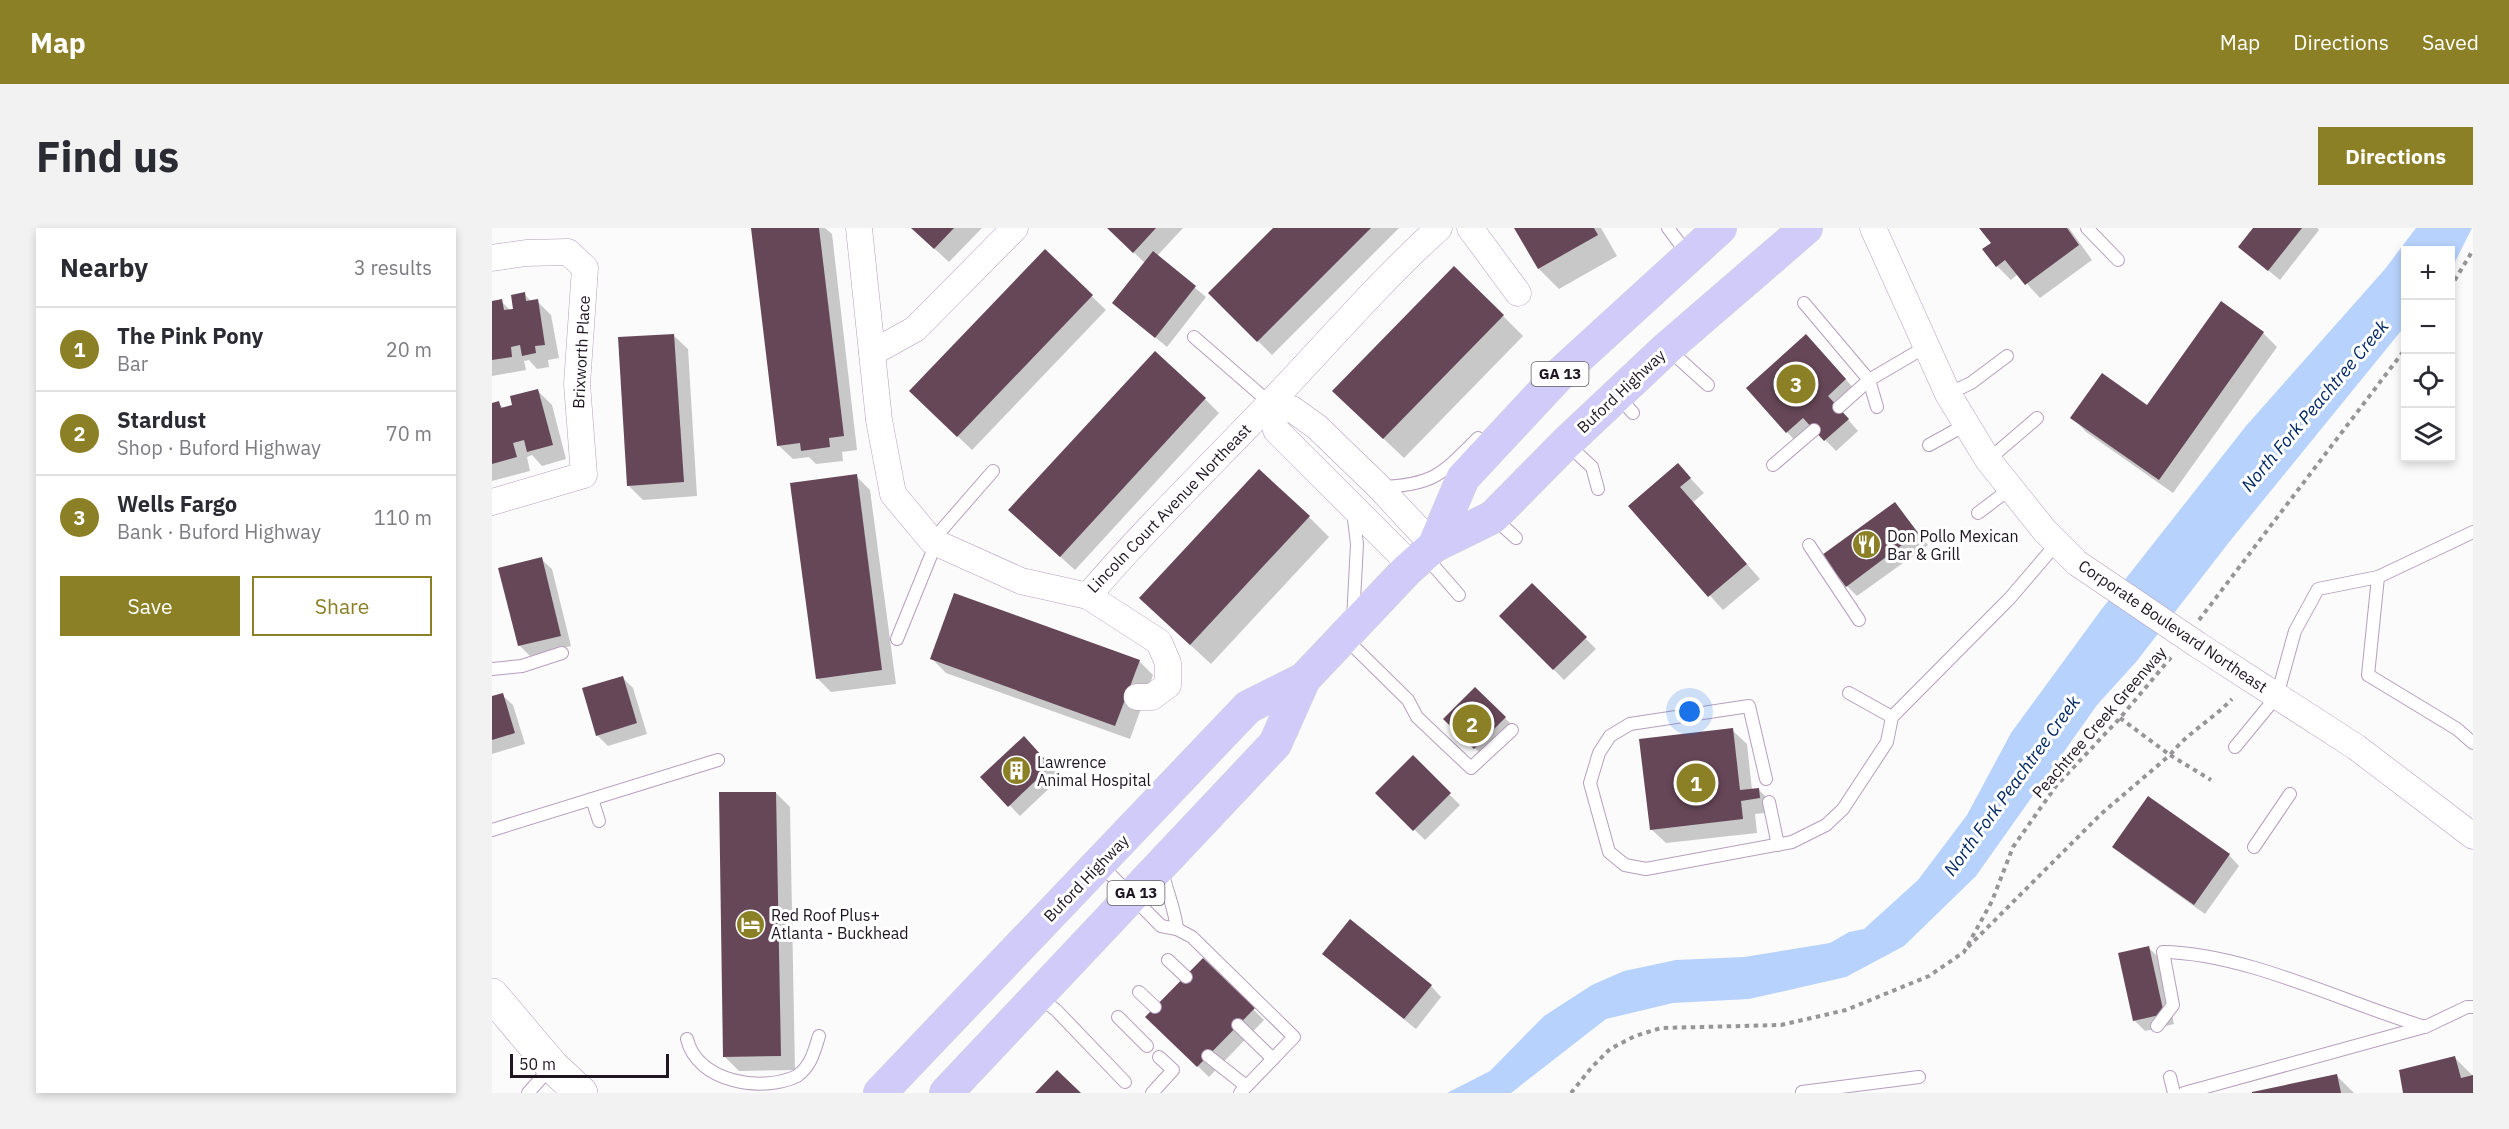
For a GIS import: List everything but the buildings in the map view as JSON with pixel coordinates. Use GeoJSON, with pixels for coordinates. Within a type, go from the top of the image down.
{"type":"FeatureCollection","features":[{"type":"Feature","properties":{"kind":"main road","name":"Buford Highway"},"geometry":{"type":"LineString","coordinates":[[880,1093],[1248,707],[1304,679],[1423,556],[1463,478],[1527,399],[1720,228]]}},
{"type":"Feature","properties":{"kind":"main road","name":"Buford Highway"},"geometry":{"type":"LineString","coordinates":[[1423,556],[1504,528],[1566,443],[1625,404],[1667,348],[1806,228]]}},
{"type":"Feature","properties":{"kind":"main road","name":"Buford Highway"},"geometry":{"type":"LineString","coordinates":[[946,1093],[1275,744],[1304,679]]}},
{"type":"Feature","properties":{"kind":"main road"},"geometry":{"type":"LineString","coordinates":[[495,1003],[552,1066],[581,1093]]}},
{"type":"Feature","properties":{"kind":"street","name":"Lincoln Court Avenue Northeast"},"geometry":{"type":"LineString","coordinates":[[859,228],[879,420],[893,494],[934,542],[1021,580],[1088,596],[1136,540],[1270,404],[1396,267],[1439,228]]}},
{"type":"Feature","properties":{"kind":"street"},"geometry":{"type":"LineString","coordinates":[[872,353],[915,329],[1015,228]]}},
{"type":"Feature","properties":{"kind":"street"},"geometry":{"type":"LineString","coordinates":[[1470,228],[1518,293]]}},
{"type":"Feature","properties":{"kind":"street","name":"Corporate Boulevard Northeast"},"geometry":{"type":"LineString","coordinates":[[1874,228],[1948,394],[1988,460],[2057,543],[2078,563],[2356,747],[2473,836]]}},
{"type":"Feature","properties":{"kind":"street","name":"Brixworth Place"},"geometry":{"type":"LineString","coordinates":[[492,258],[526,253],[568,252],[585,268],[585,291],[577,384],[584,475],[492,502]]}},
{"type":"Feature","properties":{"kind":"street"},"geometry":{"type":"LineString","coordinates":[[1270,404],[1292,409],[1320,451],[1342,472],[1379,487],[1423,556]]}},
{"type":"Feature","properties":{"kind":"street"},"geometry":{"type":"LineString","coordinates":[[1342,472],[1352,506],[1423,556]]}},
{"type":"Feature","properties":{"kind":"street"},"geometry":{"type":"LineString","coordinates":[[1088,596],[1159,642],[1168,663],[1168,685],[1152,697],[1137,697]]}},
{"type":"Feature","properties":{"kind":"lane"},"geometry":{"type":"LineString","coordinates":[[1668,228],[1689,256]]}},
{"type":"Feature","properties":{"kind":"lane"},"geometry":{"type":"LineString","coordinates":[[2088,228],[2118,260]]}},
{"type":"Feature","properties":{"kind":"lane"},"geometry":{"type":"LineString","coordinates":[[1804,303],[1869,380],[1877,407]]}},
{"type":"Feature","properties":{"kind":"lane"},"geometry":{"type":"LineString","coordinates":[[1194,337],[1270,404]]}},
{"type":"Feature","properties":{"kind":"lane"},"geometry":{"type":"LineString","coordinates":[[1839,407],[1869,380],[1926,346]]}},
{"type":"Feature","properties":{"kind":"lane"},"geometry":{"type":"LineString","coordinates":[[1667,348],[1708,385]]}},
{"type":"Feature","properties":{"kind":"lane"},"geometry":{"type":"LineString","coordinates":[[1948,394],[1971,383],[2007,356]]}},
{"type":"Feature","properties":{"kind":"lane"},"geometry":{"type":"LineString","coordinates":[[1988,460],[2037,418]]}},
{"type":"Feature","properties":{"kind":"lane"},"geometry":{"type":"LineString","coordinates":[[1929,445],[1966,424]]}},
{"type":"Feature","properties":{"kind":"lane"},"geometry":{"type":"LineString","coordinates":[[1379,487],[1409,486],[1434,479],[1491,426]]}},
{"type":"Feature","properties":{"kind":"lane"},"geometry":{"type":"LineString","coordinates":[[1773,465],[1814,430]]}},
{"type":"Feature","properties":{"kind":"lane"},"geometry":{"type":"LineString","coordinates":[[1566,443],[1592,467],[1598,489]]}},
{"type":"Feature","properties":{"kind":"lane"},"geometry":{"type":"LineString","coordinates":[[897,639],[934,542],[993,471]]}},
{"type":"Feature","properties":{"kind":"lane"},"geometry":{"type":"LineString","coordinates":[[1978,513],[2011,489]]}},
{"type":"Feature","properties":{"kind":"lane"},"geometry":{"type":"LineString","coordinates":[[1352,506],[1357,544],[1349,633],[1408,700],[1417,717],[1471,768],[1512,730]]}},
{"type":"Feature","properties":{"kind":"lane"},"geometry":{"type":"LineString","coordinates":[[2235,747],[2277,696],[2295,631],[2318,589],[2378,577],[2473,532]]}},
{"type":"Feature","properties":{"kind":"lane"},"geometry":{"type":"LineString","coordinates":[[1766,779],[1749,706],[1630,724],[1610,736],[1599,753],[1590,783],[1609,852],[1625,865],[1646,869],[1792,842],[1826,825],[1843,809],[1887,742],[1892,717],[2010,598],[2057,543]]}},
{"type":"Feature","properties":{"kind":"lane"},"geometry":{"type":"LineString","coordinates":[[1809,545],[1858,620]]}},
{"type":"Feature","properties":{"kind":"lane"},"geometry":{"type":"LineString","coordinates":[[1423,556],[1460,595]]}},
{"type":"Feature","properties":{"kind":"lane"},"geometry":{"type":"LineString","coordinates":[[2378,577],[2368,675],[2457,729],[2473,743]]}},
{"type":"Feature","properties":{"kind":"lane"},"geometry":{"type":"LineString","coordinates":[[492,669],[522,666],[562,653]]}},
{"type":"Feature","properties":{"kind":"lane"},"geometry":{"type":"LineString","coordinates":[[1849,693],[1892,717]]}},
{"type":"Feature","properties":{"kind":"lane"},"geometry":{"type":"LineString","coordinates":[[492,830],[718,760]]}},
{"type":"Feature","properties":{"kind":"lane"},"geometry":{"type":"LineString","coordinates":[[2254,847],[2290,794]]}},
{"type":"Feature","properties":{"kind":"lane"},"geometry":{"type":"LineString","coordinates":[[592,799],[599,821]]}},
{"type":"Feature","properties":{"kind":"lane"},"geometry":{"type":"LineString","coordinates":[[1769,802],[1778,845]]}},
{"type":"Feature","properties":{"kind":"lane"},"geometry":{"type":"LineString","coordinates":[[1099,863],[1161,926],[1177,929],[1192,937],[1293,1037],[1243,1090],[1208,1056]]}},
{"type":"Feature","properties":{"kind":"lane"},"geometry":{"type":"LineString","coordinates":[[1161,867],[1166,890],[1175,913],[1177,929]]}},
{"type":"Feature","properties":{"kind":"lane"},"geometry":{"type":"LineString","coordinates":[[2157,1026],[2174,1005],[2163,951],[2179,952],[2263,970],[2371,1010],[2425,1027]]}},
{"type":"Feature","properties":{"kind":"lane"},"geometry":{"type":"LineString","coordinates":[[1168,960],[1185,976]]}},
{"type":"Feature","properties":{"kind":"lane"},"geometry":{"type":"LineString","coordinates":[[1139,992],[1155,1007]]}},
{"type":"Feature","properties":{"kind":"lane"},"geometry":{"type":"LineString","coordinates":[[1038,997],[1056,1010],[1125,1082]]}},
{"type":"Feature","properties":{"kind":"lane"},"geometry":{"type":"LineString","coordinates":[[2184,1093],[2425,1027],[2470,1007]]}},
{"type":"Feature","properties":{"kind":"lane"},"geometry":{"type":"LineString","coordinates":[[1118,1017],[1147,1046]]}},
{"type":"Feature","properties":{"kind":"lane"},"geometry":{"type":"LineString","coordinates":[[1238,1025],[1273,1059]]}},
{"type":"Feature","properties":{"kind":"lane"},"geometry":{"type":"LineString","coordinates":[[687,1039],[690,1052],[705,1071],[725,1081],[753,1087],[776,1087],[797,1076],[810,1063],[819,1036]]}},
{"type":"Feature","properties":{"kind":"lane"},"geometry":{"type":"LineString","coordinates":[[1152,1093],[1173,1070],[1159,1057]]}},
{"type":"Feature","properties":{"kind":"lane"},"geometry":{"type":"LineString","coordinates":[[528,1093],[552,1066]]}},
{"type":"Feature","properties":{"kind":"lane"},"geometry":{"type":"LineString","coordinates":[[1802,1092],[1919,1077]]}},
{"type":"Feature","properties":{"kind":"lane"},"geometry":{"type":"LineString","coordinates":[[2170,1077],[2174,1093]]}},
{"type":"Feature","properties":{"kind":"path"},"geometry":{"type":"LineString","coordinates":[[2455,281],[2473,250]]}},
{"type":"Feature","properties":{"kind":"path","name":"Peachtree Creek Greenway"},"geometry":{"type":"LineString","coordinates":[[1964,952],[1992,901],[2013,848],[2056,786],[2191,639],[2402,354]]}},
{"type":"Feature","properties":{"kind":"path","name":"Peachtree Creek Greenway"},"geometry":{"type":"LineString","coordinates":[[1571,1093],[1610,1049],[1635,1036],[1661,1028],[1781,1024],[1846,1010],[1893,993],[1929,976],[1964,952],[2101,814],[2170,755],[2185,736],[2215,717],[2232,699]]}},
{"type":"Feature","properties":{"kind":"path"},"geometry":{"type":"LineString","coordinates":[[2120,718],[2170,755],[2211,780]]}},
{"type":"Feature","properties":{"kind":"water"},"geometry":{"type":"Polygon","coordinates":[[[2416,228],[2472,228],[2455,262],[2455,246],[2402,246],[2416,228]]]}},
{"type":"Feature","properties":{"kind":"water","name":"North Fork Peachtree Creek"},"geometry":{"type":"Polygon","coordinates":[[[2401,248],[2401,331],[2230,541],[2136,662],[2097,705],[1976,876],[1904,946],[1846,977],[1749,999],[1673,1003],[1606,1019],[1511,1093],[1447,1093],[1490,1071],[1544,1016],[1592,985],[1624,971],[1676,960],[1744,957],[1830,943],[1849,932],[1864,929],[1918,880],[1967,815],[2011,733],[2101,610],[2246,426],[2385,269],[2401,248]]]}},
{"type":"Feature","properties":{"kind":"place","name":"Wells Fargo"},"geometry":{"type":"Point","coordinates":[1796,384]}},
{"type":"Feature","properties":{"kind":"place","name":"Don Pollo Mexican Bar & Grill"},"geometry":{"type":"Point","coordinates":[1866,545]}},
{"type":"Feature","properties":{"kind":"place","name":"Stardust"},"geometry":{"type":"Point","coordinates":[1472,724]}},
{"type":"Feature","properties":{"kind":"place","name":"Lawrence Animal Hospital"},"geometry":{"type":"Point","coordinates":[1016,771]}},
{"type":"Feature","properties":{"kind":"place","name":"The Pink Pony"},"geometry":{"type":"Point","coordinates":[1696,783]}},
{"type":"Feature","properties":{"kind":"place","name":"Red Roof Plus+ Atlanta - Buckhead"},"geometry":{"type":"Point","coordinates":[750,924]}}]}
